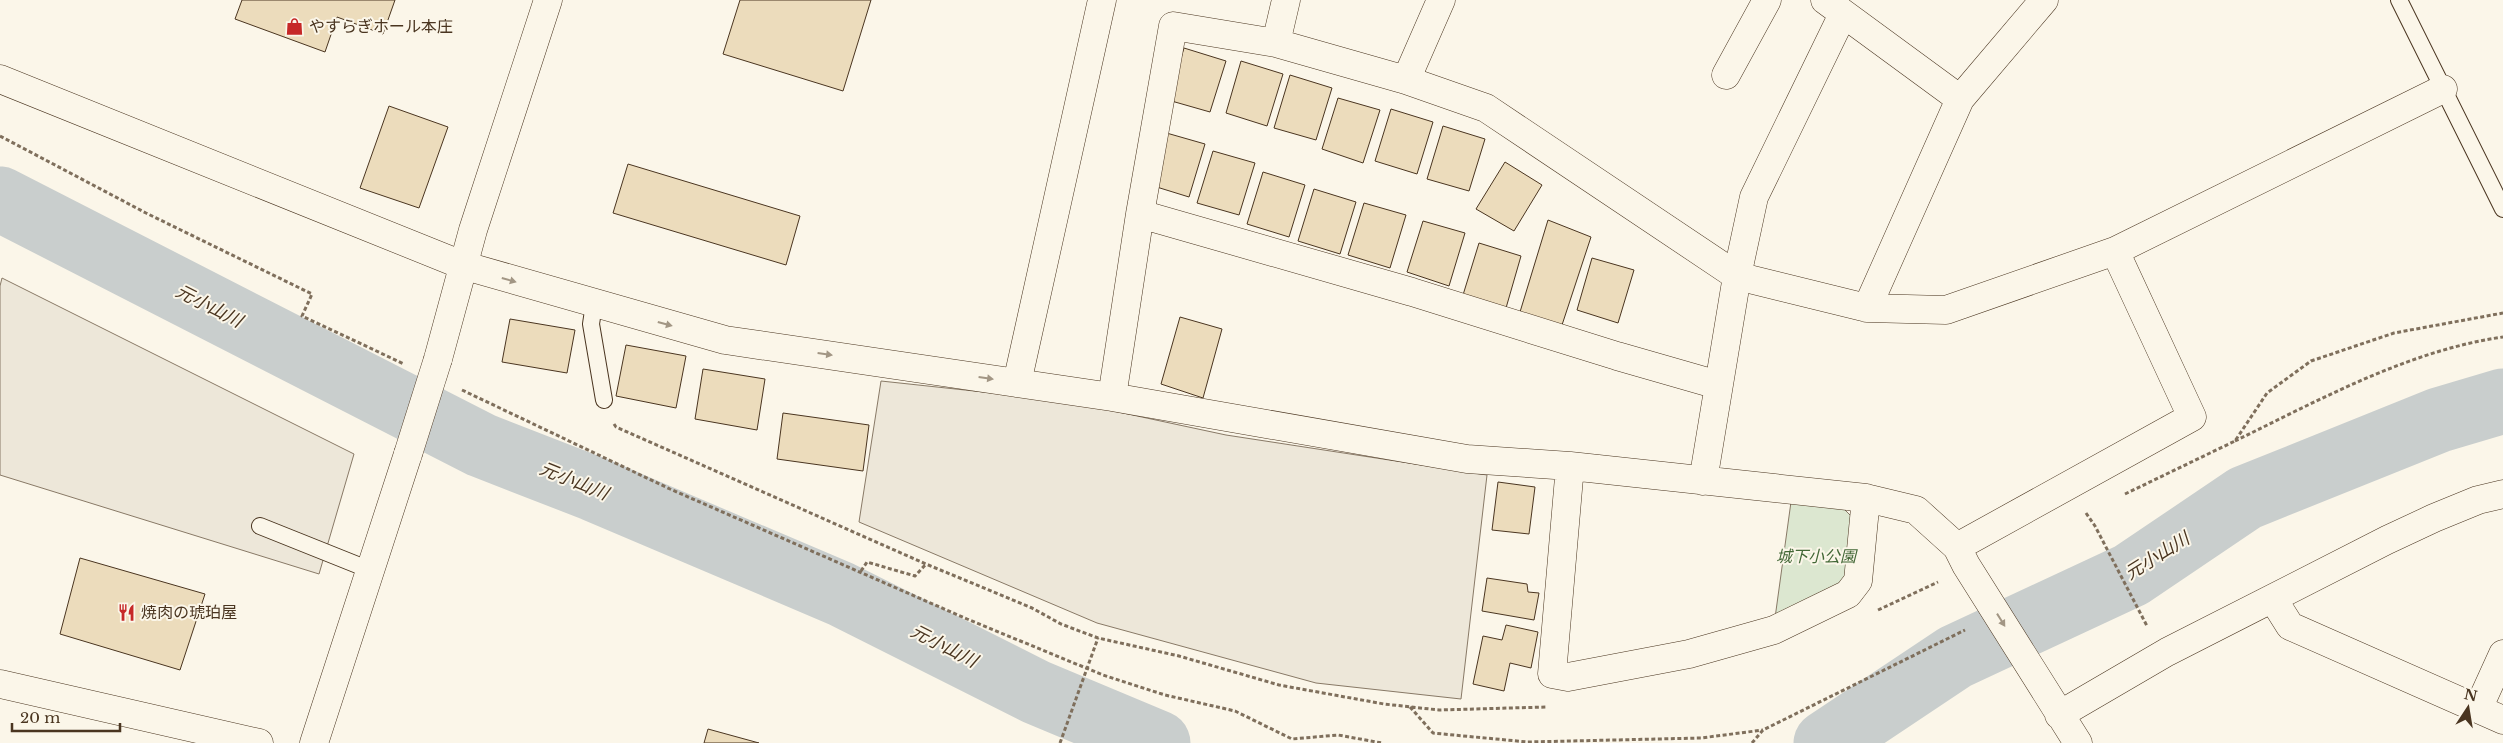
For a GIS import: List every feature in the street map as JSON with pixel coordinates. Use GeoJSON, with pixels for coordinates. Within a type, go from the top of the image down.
{"type":"FeatureCollection","features":[{"type":"Feature","properties":{"kind":"street"},"geometry":{"type":"LineString","coordinates":[[314,743],[438,359],[462,265],[548,0]]}},
{"type":"Feature","properties":{"kind":"street"},"geometry":{"type":"LineString","coordinates":[[1017,382],[1102,0]]}},
{"type":"Feature","properties":{"kind":"street"},"geometry":{"type":"LineString","coordinates":[[1276,43],[1286,0]]}},
{"type":"Feature","properties":{"kind":"street"},"geometry":{"type":"LineString","coordinates":[[1406,80],[1441,0]]}},
{"type":"Feature","properties":{"kind":"street"},"geometry":{"type":"LineString","coordinates":[[1726,76],[1767,0]]}},
{"type":"Feature","properties":{"kind":"street"},"geometry":{"type":"LineString","coordinates":[[1867,308],[1960,99],[2044,0]]}},
{"type":"Feature","properties":{"kind":"street"},"geometry":{"type":"LineString","coordinates":[[1703,480],[1736,276],[1754,197],[1834,7],[1960,99]]}},
{"type":"Feature","properties":{"kind":"street"},"geometry":{"type":"LineString","coordinates":[[1112,396],[1140,214],[1173,26],[1276,43],[1406,80],[1486,108],[1736,276],[1867,308],[1946,310],[2115,251],[2444,89]]}},
{"type":"Feature","properties":{"kind":"street"},"geometry":{"type":"LineString","coordinates":[[0,79],[462,265],[725,340],[1112,396],[1467,459],[1570,466],[1866,498],[1916,510],[1956,547],[2078,743]]}},
{"type":"Feature","properties":{"kind":"street"},"geometry":{"type":"LineString","coordinates":[[1140,214],[1412,292],[1617,356],[1718,385]]}},
{"type":"Feature","properties":{"kind":"street"},"geometry":{"type":"LineString","coordinates":[[1956,547],[2192,417],[2115,251]]}},
{"type":"Feature","properties":{"kind":"street"},"geometry":{"type":"LineString","coordinates":[[1570,466],[1552,674],[1568,678],[1689,654],[1774,630],[1848,594],[1858,582],[1866,498]]}},
{"type":"Feature","properties":{"kind":"street"},"geometry":{"type":"LineString","coordinates":[[2059,715],[2167,652],[2434,518],[2478,500],[2503,494]]}},
{"type":"Feature","properties":{"kind":"street"},"geometry":{"type":"LineString","coordinates":[[2273,599],[2290,626],[2503,720]]}},
{"type":"Feature","properties":{"kind":"street"},"geometry":{"type":"LineString","coordinates":[[2478,709],[2503,654]]}},
{"type":"Feature","properties":{"kind":"street"},"geometry":{"type":"LineString","coordinates":[[0,684],[260,743]]}},
{"type":"Feature","properties":{"kind":"lane"},"geometry":{"type":"LineString","coordinates":[[2399,0],[2503,209]]}},
{"type":"Feature","properties":{"kind":"lane"},"geometry":{"type":"LineString","coordinates":[[594,304],[590,324],[604,400]]}},
{"type":"Feature","properties":{"kind":"lane"},"geometry":{"type":"LineString","coordinates":[[260,526],[370,570]]}},
{"type":"Feature","properties":{"kind":"path"},"geometry":{"type":"LineString","coordinates":[[0,136],[146,213],[312,294],[302,316],[410,366]]}},
{"type":"Feature","properties":{"kind":"path"},"geometry":{"type":"LineString","coordinates":[[2235,441],[2267,393],[2311,362],[2394,333],[2503,313]]}},
{"type":"Feature","properties":{"kind":"path"},"geometry":{"type":"LineString","coordinates":[[2121,496],[2352,383],[2468,342],[2503,338]]}},
{"type":"Feature","properties":{"kind":"path"},"geometry":{"type":"LineString","coordinates":[[455,387],[670,489],[861,571],[966,619],[1103,675],[1165,695],[1235,711],[1292,739],[1338,735],[1382,743]]}},
{"type":"Feature","properties":{"kind":"path"},"geometry":{"type":"LineString","coordinates":[[604,400],[606,414],[616,427],[1098,638],[1179,656],[1279,685],[1384,704],[1439,710],[1551,707]]}},
{"type":"Feature","properties":{"kind":"path"},"geometry":{"type":"LineString","coordinates":[[2078,517],[2095,509]]}},
{"type":"Feature","properties":{"kind":"path"},"geometry":{"type":"LineString","coordinates":[[2086,513],[2096,526],[2150,631]]}},
{"type":"Feature","properties":{"kind":"path"},"geometry":{"type":"LineString","coordinates":[[861,571],[867,562],[915,576],[926,564]]}},
{"type":"Feature","properties":{"kind":"path"},"geometry":{"type":"LineString","coordinates":[[1875,612],[1943,579]]}},
{"type":"Feature","properties":{"kind":"path"},"geometry":{"type":"LineString","coordinates":[[1410,707],[1433,733],[1527,742],[1701,738],[1763,730],[1965,630]]}},
{"type":"Feature","properties":{"kind":"path"},"geometry":{"type":"LineString","coordinates":[[1060,743],[1098,638]]}},
{"type":"Feature","properties":{"kind":"path"},"geometry":{"type":"LineString","coordinates":[[1752,743],[1763,730]]}},
{"type":"Feature","properties":{"kind":"green space","name":"城下小公園"},"geometry":{"type":"Polygon","coordinates":[[[1791,502],[1843,508],[1852,517],[1844,584],[1775,618],[1791,502]]]}},
{"type":"Feature","properties":{"kind":"shaded area"},"geometry":{"type":"Polygon","coordinates":[[[2,278],[354,454],[319,574],[0,475],[0,286],[2,278]]]}},
{"type":"Feature","properties":{"kind":"shaded area"},"geometry":{"type":"Polygon","coordinates":[[[881,381],[1067,401],[1226,435],[1487,475],[1461,699],[1316,683],[1097,623],[859,522],[881,381]]]}},
{"type":"Feature","properties":{"kind":"building","name":"やすらぎホール本庄"},"geometry":{"type":"Polygon","coordinates":[[[242,0],[395,0],[383,34],[337,17],[325,52],[235,19],[242,0]]]}},
{"type":"Feature","properties":{"kind":"building"},"geometry":{"type":"Polygon","coordinates":[[[740,0],[871,0],[843,91],[723,54],[740,0]]]}},
{"type":"Feature","properties":{"kind":"building"},"geometry":{"type":"Polygon","coordinates":[[[1184,48],[1226,61],[1210,112],[1168,100],[1184,48]]]}},
{"type":"Feature","properties":{"kind":"building"},"geometry":{"type":"Polygon","coordinates":[[[1241,61],[1283,74],[1267,126],[1226,113],[1241,61]]]}},
{"type":"Feature","properties":{"kind":"building"},"geometry":{"type":"Polygon","coordinates":[[[1290,75],[1332,88],[1316,140],[1274,128],[1290,75]]]}},
{"type":"Feature","properties":{"kind":"building"},"geometry":{"type":"Polygon","coordinates":[[[1338,98],[1380,110],[1363,163],[1322,149],[1338,98]]]}},
{"type":"Feature","properties":{"kind":"building"},"geometry":{"type":"Polygon","coordinates":[[[389,106],[448,127],[419,208],[360,188],[389,106]]]}},
{"type":"Feature","properties":{"kind":"building"},"geometry":{"type":"Polygon","coordinates":[[[1391,109],[1433,122],[1417,174],[1375,161],[1391,109]]]}},
{"type":"Feature","properties":{"kind":"building"},"geometry":{"type":"Polygon","coordinates":[[[1443,126],[1485,139],[1469,191],[1427,179],[1443,126]]]}},
{"type":"Feature","properties":{"kind":"building"},"geometry":{"type":"Polygon","coordinates":[[[1163,132],[1205,144],[1189,197],[1147,184],[1163,132]]]}},
{"type":"Feature","properties":{"kind":"building"},"geometry":{"type":"Polygon","coordinates":[[[1213,151],[1255,163],[1239,215],[1197,203],[1213,151]]]}},
{"type":"Feature","properties":{"kind":"building"},"geometry":{"type":"Polygon","coordinates":[[[1505,162],[1542,185],[1514,231],[1476,209],[1505,162]]]}},
{"type":"Feature","properties":{"kind":"building"},"geometry":{"type":"Polygon","coordinates":[[[628,164],[800,216],[786,265],[613,213],[628,164]]]}},
{"type":"Feature","properties":{"kind":"building"},"geometry":{"type":"Polygon","coordinates":[[[1263,172],[1305,185],[1289,237],[1247,224],[1263,172]]]}},
{"type":"Feature","properties":{"kind":"building"},"geometry":{"type":"Polygon","coordinates":[[[1314,189],[1356,202],[1340,254],[1298,241],[1314,189]]]}},
{"type":"Feature","properties":{"kind":"building"},"geometry":{"type":"Polygon","coordinates":[[[1364,203],[1406,215],[1390,268],[1348,255],[1364,203]]]}},
{"type":"Feature","properties":{"kind":"building"},"geometry":{"type":"Polygon","coordinates":[[[1548,220],[1591,237],[1562,325],[1520,312],[1548,220]]]}},
{"type":"Feature","properties":{"kind":"building"},"geometry":{"type":"Polygon","coordinates":[[[1423,221],[1465,233],[1449,286],[1407,272],[1423,221]]]}},
{"type":"Feature","properties":{"kind":"building"},"geometry":{"type":"Polygon","coordinates":[[[1479,243],[1521,256],[1506,308],[1463,295],[1479,243]]]}},
{"type":"Feature","properties":{"kind":"building"},"geometry":{"type":"Polygon","coordinates":[[[1592,258],[1634,270],[1618,323],[1577,310],[1592,258]]]}},
{"type":"Feature","properties":{"kind":"building"},"geometry":{"type":"Polygon","coordinates":[[[1180,317],[1222,329],[1203,398],[1161,384],[1180,317]]]}},
{"type":"Feature","properties":{"kind":"building"},"geometry":{"type":"Polygon","coordinates":[[[510,319],[575,330],[567,373],[502,362],[510,319]]]}},
{"type":"Feature","properties":{"kind":"building"},"geometry":{"type":"Polygon","coordinates":[[[626,345],[686,356],[676,408],[616,396],[626,345]]]}},
{"type":"Feature","properties":{"kind":"building"},"geometry":{"type":"Polygon","coordinates":[[[703,369],[765,379],[757,430],[695,419],[703,369]]]}},
{"type":"Feature","properties":{"kind":"building"},"geometry":{"type":"Polygon","coordinates":[[[783,413],[869,425],[863,471],[777,459],[783,413]]]}},
{"type":"Feature","properties":{"kind":"building"},"geometry":{"type":"Polygon","coordinates":[[[1498,482],[1535,487],[1529,534],[1492,530],[1498,482]]]}},
{"type":"Feature","properties":{"kind":"building"},"geometry":{"type":"Polygon","coordinates":[[[80,558],[205,594],[180,670],[60,634],[80,558]]]}},
{"type":"Feature","properties":{"kind":"building"},"geometry":{"type":"Polygon","coordinates":[[[1487,578],[1527,584],[1528,592],[1539,593],[1534,620],[1482,611],[1487,578]]]}},
{"type":"Feature","properties":{"kind":"building"},"geometry":{"type":"Polygon","coordinates":[[[1506,625],[1538,632],[1531,668],[1510,663],[1504,691],[1473,684],[1483,636],[1502,640],[1506,625]]]}},
{"type":"Feature","properties":{"kind":"building"},"geometry":{"type":"Polygon","coordinates":[[[708,729],[759,743],[704,743],[708,729]]]}},
{"type":"Feature","properties":{"kind":"waterway","name":"元小山川"},"geometry":{"type":"LineString","coordinates":[[0,199],[481,445],[594,489],[841,594],[1036,692],[1158,743]]}},
{"type":"Feature","properties":{"kind":"waterway","name":"元小山川"},"geometry":{"type":"LineString","coordinates":[[1826,743],[1955,657],[2131,575],[2245,498],[2439,420],[2503,401]]}},
{"type":"Feature","properties":{"kind":"place","name":"やすらぎホール本庄"},"geometry":{"type":"Point","coordinates":[295,26]}},
{"type":"Feature","properties":{"kind":"place","name":"焼肉の琥珀屋"},"geometry":{"type":"Point","coordinates":[127,612]}}]}
